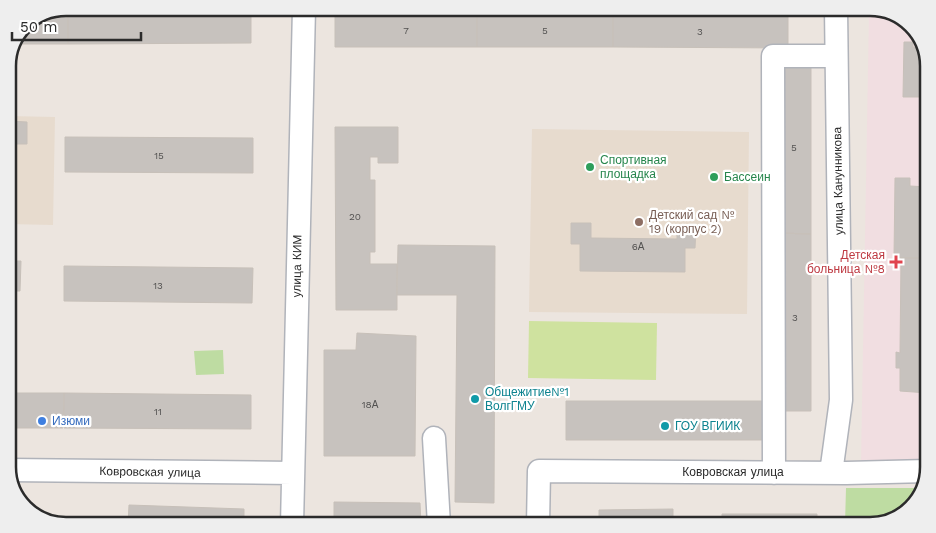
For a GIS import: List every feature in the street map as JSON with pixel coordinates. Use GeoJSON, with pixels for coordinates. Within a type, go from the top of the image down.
{"type":"FeatureCollection","features":[{"type":"Feature","properties":{"kind":"street","name":"улица КИМ"},"geometry":{"type":"LineString","coordinates":[[292,517],[304,16]]}},
{"type":"Feature","properties":{"kind":"street","name":"улица Канунникова"},"geometry":{"type":"LineString","coordinates":[[831,473],[841,400],[836,16]]}},
{"type":"Feature","properties":{"kind":"street"},"geometry":{"type":"LineString","coordinates":[[774,472],[773,56],[836,56]]}},
{"type":"Feature","properties":{"kind":"street"},"geometry":{"type":"LineString","coordinates":[[434,438],[438,517]]}},
{"type":"Feature","properties":{"kind":"street","name":"Ковровская улица"},"geometry":{"type":"LineString","coordinates":[[16,470],[292,473]]}},
{"type":"Feature","properties":{"kind":"street","name":"Ковровская улица"},"geometry":{"type":"LineString","coordinates":[[538,517],[539,471],[831,473],[919,471]]}},
{"type":"Feature","properties":{"kind":"shaded area","name":"Детская больница №8"},"geometry":{"type":"Polygon","coordinates":[[[870,16],[889,20],[905,31],[913,41],[920,63],[920,463],[861,462],[870,16]]]}},
{"type":"Feature","properties":{"kind":"shaded area"},"geometry":{"type":"Polygon","coordinates":[[[16,116],[55,117],[53,225],[16,224],[16,116]]]}},
{"type":"Feature","properties":{"kind":"shaded area","name":"Детский сад № 19 (корпус 2)"},"geometry":{"type":"Polygon","coordinates":[[[532,129],[749,132],[747,314],[529,312],[532,129]]]}},
{"type":"Feature","properties":{"kind":"green space"},"geometry":{"type":"Polygon","coordinates":[[[529,321],[657,323],[656,380],[528,378],[529,321]]]}},
{"type":"Feature","properties":{"kind":"green space"},"geometry":{"type":"Polygon","coordinates":[[[223,350],[224,374],[196,375],[194,351],[223,350]]]}},
{"type":"Feature","properties":{"kind":"green space"},"geometry":{"type":"Polygon","coordinates":[[[846,488],[915,488],[905,502],[889,513],[870,517],[845,517],[846,488]]]}},
{"type":"Feature","properties":{"kind":"building"},"geometry":{"type":"Polygon","coordinates":[[[68,16],[251,16],[251,43],[68,44],[68,16]]]}},
{"type":"Feature","properties":{"kind":"building"},"geometry":{"type":"Polygon","coordinates":[[[68,16],[68,44],[21,44],[33,29],[41,23],[57,17],[68,16]]]}},
{"type":"Feature","properties":{"kind":"building"},"geometry":{"type":"Polygon","coordinates":[[[335,16],[477,16],[477,47],[335,47],[335,16]]]}},
{"type":"Feature","properties":{"kind":"building"},"geometry":{"type":"Polygon","coordinates":[[[477,16],[613,16],[613,47],[477,47],[477,16]]]}},
{"type":"Feature","properties":{"kind":"building"},"geometry":{"type":"Polygon","coordinates":[[[613,16],[788,16],[788,48],[613,47],[613,16]]]}},
{"type":"Feature","properties":{"kind":"building"},"geometry":{"type":"Polygon","coordinates":[[[904,42],[913,42],[913,47],[916,47],[917,50],[920,63],[920,97],[903,97],[904,42]]]}},
{"type":"Feature","properties":{"kind":"building"},"geometry":{"type":"Polygon","coordinates":[[[778,48],[811,61],[811,234],[778,233],[778,48]]]}},
{"type":"Feature","properties":{"kind":"building"},"geometry":{"type":"Polygon","coordinates":[[[16,121],[27,122],[27,144],[16,144],[16,121]]]}},
{"type":"Feature","properties":{"kind":"building"},"geometry":{"type":"Polygon","coordinates":[[[335,127],[398,127],[398,163],[378,163],[378,157],[370,157],[370,180],[375,180],[375,252],[370,252],[370,264],[397,264],[397,310],[336,310],[335,127]]]}},
{"type":"Feature","properties":{"kind":"building"},"geometry":{"type":"Polygon","coordinates":[[[65,137],[253,138],[253,173],[65,172],[65,137]]]}},
{"type":"Feature","properties":{"kind":"building"},"geometry":{"type":"Polygon","coordinates":[[[895,178],[910,178],[910,186],[920,187],[920,258],[894,258],[895,178]]]}},
{"type":"Feature","properties":{"kind":"building","name":"Детский сад № 19 (корпус 2)"},"geometry":{"type":"Polygon","coordinates":[[[571,223],[591,223],[591,238],[677,239],[677,226],[696,226],[695,248],[685,248],[685,272],[580,271],[580,244],[571,244],[571,223]]]}},
{"type":"Feature","properties":{"kind":"building"},"geometry":{"type":"Polygon","coordinates":[[[778,233],[811,234],[811,411],[765,411],[778,233]]]}},
{"type":"Feature","properties":{"kind":"building","name":"Общежитие№1 ВолгГМУ"},"geometry":{"type":"Polygon","coordinates":[[[398,245],[495,246],[494,503],[455,502],[457,295],[397,295],[398,245]]]}},
{"type":"Feature","properties":{"kind":"building"},"geometry":{"type":"Polygon","coordinates":[[[901,258],[920,258],[920,392],[900,391],[900,368],[896,368],[896,352],[900,353],[901,258]]]}},
{"type":"Feature","properties":{"kind":"building"},"geometry":{"type":"Polygon","coordinates":[[[16,261],[21,261],[20,291],[16,291],[16,261]]]}},
{"type":"Feature","properties":{"kind":"building"},"geometry":{"type":"Polygon","coordinates":[[[64,266],[253,268],[252,303],[64,301],[64,266]]]}},
{"type":"Feature","properties":{"kind":"building"},"geometry":{"type":"Polygon","coordinates":[[[357,333],[416,336],[415,456],[324,456],[324,350],[356,350],[357,333]]]}},
{"type":"Feature","properties":{"kind":"building"},"geometry":{"type":"Polygon","coordinates":[[[16,393],[64,393],[63,428],[16,428],[16,393]]]}},
{"type":"Feature","properties":{"kind":"building"},"geometry":{"type":"Polygon","coordinates":[[[64,393],[251,395],[251,429],[64,428],[64,393]]]}},
{"type":"Feature","properties":{"kind":"building","name":"ГОУ ВГИИК"},"geometry":{"type":"Polygon","coordinates":[[[566,401],[765,401],[765,440],[566,440],[566,401]]]}},
{"type":"Feature","properties":{"kind":"building"},"geometry":{"type":"Polygon","coordinates":[[[334,502],[420,503],[421,517],[334,517],[334,502]]]}},
{"type":"Feature","properties":{"kind":"building"},"geometry":{"type":"Polygon","coordinates":[[[129,505],[244,509],[244,517],[128,517],[129,505]]]}},
{"type":"Feature","properties":{"kind":"building"},"geometry":{"type":"Polygon","coordinates":[[[673,509],[673,517],[599,517],[599,510],[673,509]]]}},
{"type":"Feature","properties":{"kind":"building"},"geometry":{"type":"Polygon","coordinates":[[[722,514],[817,514],[817,517],[722,517],[722,514]]]}},
{"type":"Feature","properties":{"kind":"place","name":"Спортивная площадка"},"geometry":{"type":"Point","coordinates":[590,167]}},
{"type":"Feature","properties":{"kind":"place","name":"Бассеин"},"geometry":{"type":"Point","coordinates":[714,177]}},
{"type":"Feature","properties":{"kind":"place","name":"Детский сад № 19 (корпус 2)"},"geometry":{"type":"Point","coordinates":[639,222]}},
{"type":"Feature","properties":{"kind":"place","name":"Детская больница №8"},"geometry":{"type":"Point","coordinates":[896,262]}},
{"type":"Feature","properties":{"kind":"place","name":"Общежитие№1 ВолгГМУ"},"geometry":{"type":"Point","coordinates":[475,399]}},
{"type":"Feature","properties":{"kind":"place","name":"Изюми"},"geometry":{"type":"Point","coordinates":[42,421]}},
{"type":"Feature","properties":{"kind":"place","name":"ГОУ ВГИИК"},"geometry":{"type":"Point","coordinates":[665,426]}}]}
